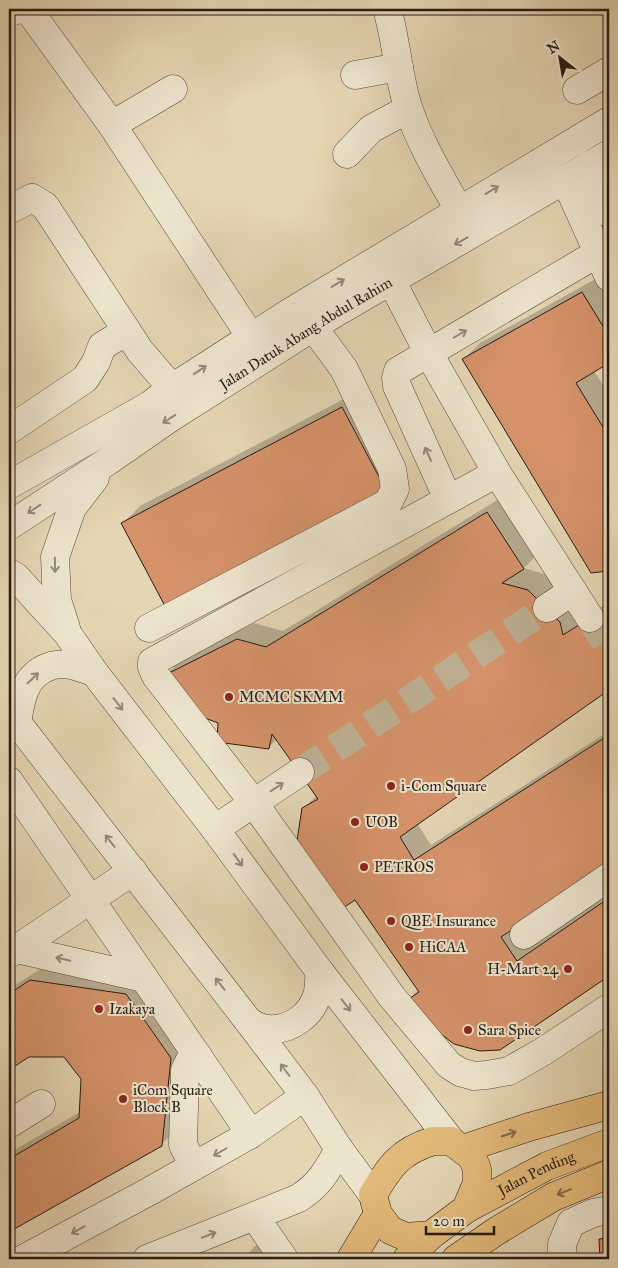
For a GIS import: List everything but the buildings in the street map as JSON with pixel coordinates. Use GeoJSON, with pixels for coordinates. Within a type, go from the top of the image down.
{"type":"FeatureCollection","features":[{"type":"Feature","properties":{"kind":"main road"},"geometry":{"type":"LineString","coordinates":[[351,1259],[375,1205],[385,1173],[396,1160],[415,1147],[433,1141],[457,1145],[609,1105]]}},
{"type":"Feature","properties":{"kind":"main road","name":"Jalan Pending"},"geometry":{"type":"LineString","coordinates":[[466,1209],[547,1166],[609,1143]]}},
{"type":"Feature","properties":{"kind":"main road"},"geometry":{"type":"LineString","coordinates":[[407,1259],[431,1235],[466,1209],[477,1183],[477,1169],[472,1157],[457,1145]]}},
{"type":"Feature","properties":{"kind":"main road"},"geometry":{"type":"LineString","coordinates":[[456,1259],[495,1232],[553,1197],[609,1174]]}},
{"type":"Feature","properties":{"kind":"main road"},"geometry":{"type":"LineString","coordinates":[[375,1205],[390,1230],[406,1237],[431,1235]]}},
{"type":"Feature","properties":{"kind":"street"},"geometry":{"type":"LineString","coordinates":[[9,13],[18,9],[25,9],[30,12],[112,125],[251,337]]}},
{"type":"Feature","properties":{"kind":"street"},"geometry":{"type":"LineString","coordinates":[[387,9],[408,109],[424,147],[459,210]]}},
{"type":"Feature","properties":{"kind":"street"},"geometry":{"type":"LineString","coordinates":[[355,75],[399,67]]}},
{"type":"Feature","properties":{"kind":"street"},"geometry":{"type":"LineString","coordinates":[[577,90],[609,71]]}},
{"type":"Feature","properties":{"kind":"street"},"geometry":{"type":"LineString","coordinates":[[112,125],[174,89]]}},
{"type":"Feature","properties":{"kind":"street"},"geometry":{"type":"LineString","coordinates":[[347,154],[371,129],[408,109]]}},
{"type":"Feature","properties":{"kind":"street","name":"Jalan Datuk Abang Abdul Rahim"},"geometry":{"type":"LineString","coordinates":[[9,485],[150,405],[172,388],[251,337],[609,121]]}},
{"type":"Feature","properties":{"kind":"street"},"geometry":{"type":"LineString","coordinates":[[599,160],[609,213]]}},
{"type":"Feature","properties":{"kind":"street","name":"Jalan Datuk Abang Abdul Rahim"},"geometry":{"type":"LineString","coordinates":[[9,526],[170,418],[313,327],[390,280],[496,221],[599,160]]}},
{"type":"Feature","properties":{"kind":"street"},"geometry":{"type":"LineString","coordinates":[[565,180],[609,277]]}},
{"type":"Feature","properties":{"kind":"street"},"geometry":{"type":"LineString","coordinates":[[9,210],[32,198],[45,206],[140,351],[172,388]]}},
{"type":"Feature","properties":{"kind":"street"},"geometry":{"type":"LineString","coordinates":[[448,499],[397,386],[396,378],[398,371],[598,253]]}},
{"type":"Feature","properties":{"kind":"street"},"geometry":{"type":"LineString","coordinates":[[390,280],[497,474],[590,618]]}},
{"type":"Feature","properties":{"kind":"street"},"geometry":{"type":"LineString","coordinates":[[149,628],[388,503],[395,489],[392,469],[344,369],[313,327]]}},
{"type":"Feature","properties":{"kind":"street"},"geometry":{"type":"LineString","coordinates":[[9,430],[85,379],[96,362],[102,346],[127,331]]}},
{"type":"Feature","properties":{"kind":"street"},"geometry":{"type":"LineString","coordinates":[[9,500],[101,441],[150,405]]}},
{"type":"Feature","properties":{"kind":"street"},"geometry":{"type":"LineString","coordinates":[[67,633],[57,600],[55,557],[72,508],[108,461]]}},
{"type":"Feature","properties":{"kind":"street"},"geometry":{"type":"LineString","coordinates":[[497,474],[152,662],[152,667],[156,676],[253,802],[392,997],[449,1065],[460,1072],[474,1076],[508,1071],[544,1051],[609,1008]]}},
{"type":"Feature","properties":{"kind":"street"},"geometry":{"type":"LineString","coordinates":[[9,573],[16,577],[67,633],[94,672],[215,828],[320,972],[457,1145]]}},
{"type":"Feature","properties":{"kind":"street"},"geometry":{"type":"LineString","coordinates":[[547,608],[573,591]]}},
{"type":"Feature","properties":{"kind":"street"},"geometry":{"type":"LineString","coordinates":[[94,672],[70,665],[54,665],[35,674],[26,684],[13,717],[304,1096],[375,1205]]}},
{"type":"Feature","properties":{"kind":"street"},"geometry":{"type":"LineString","coordinates":[[215,828],[300,772]]}},
{"type":"Feature","properties":{"kind":"street"},"geometry":{"type":"LineString","coordinates":[[9,781],[89,900],[252,1134]]}},
{"type":"Feature","properties":{"kind":"street"},"geometry":{"type":"LineString","coordinates":[[13,951],[133,871]]}},
{"type":"Feature","properties":{"kind":"street"},"geometry":{"type":"LineString","coordinates":[[524,935],[609,877]]}},
{"type":"Feature","properties":{"kind":"street"},"geometry":{"type":"LineString","coordinates":[[13,951],[144,978]]}},
{"type":"Feature","properties":{"kind":"street"},"geometry":{"type":"LineString","coordinates":[[249,1022],[266,1030],[281,1029],[302,1019],[311,1008],[318,993],[320,972]]}},
{"type":"Feature","properties":{"kind":"street"},"geometry":{"type":"LineString","coordinates":[[194,1166],[184,1145],[184,1070],[189,1062],[198,1056]]}},
{"type":"Feature","properties":{"kind":"street"},"geometry":{"type":"LineString","coordinates":[[23,1259],[252,1134],[304,1096]]}},
{"type":"Feature","properties":{"kind":"street"},"geometry":{"type":"LineString","coordinates":[[9,1124],[41,1104]]}},
{"type":"Feature","properties":{"kind":"street"},"geometry":{"type":"LineString","coordinates":[[147,1259],[299,1198],[312,1190],[324,1176],[339,1149]]}},
{"type":"Feature","properties":{"kind":"street"},"geometry":{"type":"LineString","coordinates":[[562,1259],[562,1244],[571,1223],[593,1213],[609,1210]]}},
{"type":"Feature","properties":{"kind":"street"},"geometry":{"type":"LineString","coordinates":[[255,1217],[284,1259]]}},
{"type":"Feature","properties":{"kind":"tunnel"},"geometry":{"type":"LineString","coordinates":[[300,772],[547,608]]}},
{"type":"Feature","properties":{"kind":"tunnel"},"geometry":{"type":"LineString","coordinates":[[590,618],[609,648]]}},
{"type":"Feature","properties":{"kind":"place","name":"MCMC SKMM"},"geometry":{"type":"Point","coordinates":[229,697]}},
{"type":"Feature","properties":{"kind":"place","name":"i-Com Square"},"geometry":{"type":"Point","coordinates":[391,786]}},
{"type":"Feature","properties":{"kind":"place","name":"UOB"},"geometry":{"type":"Point","coordinates":[355,822]}},
{"type":"Feature","properties":{"kind":"place","name":"PETROS"},"geometry":{"type":"Point","coordinates":[364,867]}},
{"type":"Feature","properties":{"kind":"place","name":"QBE Insurance"},"geometry":{"type":"Point","coordinates":[391,921]}},
{"type":"Feature","properties":{"kind":"place","name":"HiCAA"},"geometry":{"type":"Point","coordinates":[409,947]}},
{"type":"Feature","properties":{"kind":"place","name":"H-Mart 24"},"geometry":{"type":"Point","coordinates":[568,969]}},
{"type":"Feature","properties":{"kind":"place","name":"Izakaya"},"geometry":{"type":"Point","coordinates":[99,1009]}},
{"type":"Feature","properties":{"kind":"place","name":"Sara Spice"},"geometry":{"type":"Point","coordinates":[468,1030]}},
{"type":"Feature","properties":{"kind":"place","name":"iCom Square Block B"},"geometry":{"type":"Point","coordinates":[123,1099]}}]}
